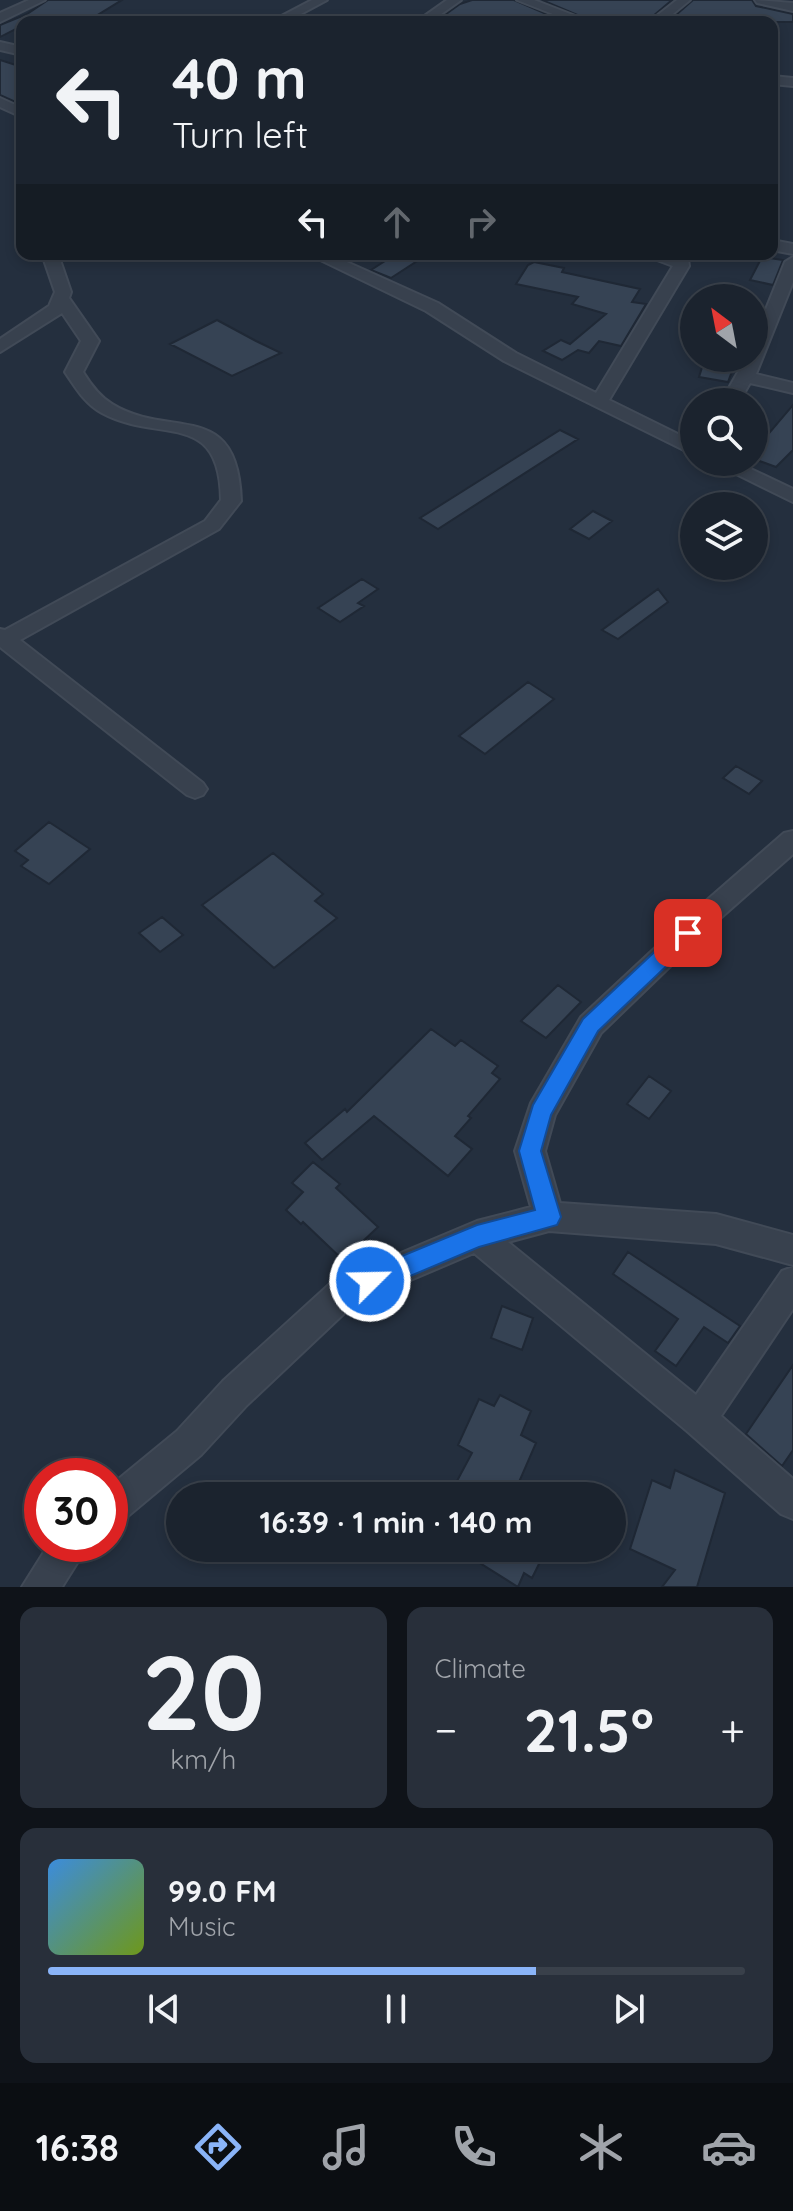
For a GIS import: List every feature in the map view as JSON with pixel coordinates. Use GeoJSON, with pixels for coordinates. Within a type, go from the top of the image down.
{"type":"FeatureCollection","features":[{"type":"Feature","properties":{"kind":"street"},"geometry":{"type":"LineString","coordinates":[[0,18],[39,0]]}},
{"type":"Feature","properties":{"kind":"street"},"geometry":{"type":"LineString","coordinates":[[288,16],[321,0]]}},
{"type":"Feature","properties":{"kind":"street"},"geometry":{"type":"LineString","coordinates":[[431,16],[455,0]]}},
{"type":"Feature","properties":{"kind":"street"},"geometry":{"type":"LineString","coordinates":[[523,0],[568,16]]}},
{"type":"Feature","properties":{"kind":"street"},"geometry":{"type":"LineString","coordinates":[[663,16],[684,0]]}},
{"type":"Feature","properties":{"kind":"street"},"geometry":{"type":"LineString","coordinates":[[761,0],[791,5]]}},
{"type":"Feature","properties":{"kind":"street"},"geometry":{"type":"LineString","coordinates":[[0,347],[56,309],[63,292],[52,260]]}},
{"type":"Feature","properties":{"kind":"street"},"geometry":{"type":"LineString","coordinates":[[329,260],[432,307],[510,357],[680,442]]}},
{"type":"Feature","properties":{"kind":"street"},"geometry":{"type":"LineString","coordinates":[[599,402],[681,266],[682,262],[674,260]]}},
{"type":"Feature","properties":{"kind":"street"},"geometry":{"type":"LineString","coordinates":[[738,388],[793,262]]}},
{"type":"Feature","properties":{"kind":"street"},"geometry":{"type":"LineString","coordinates":[[60,298],[90,341],[74,372],[80,386],[97,404],[121,417],[203,435],[222,452],[231,485],[231,501],[212,525],[2,638],[195,789]]}},
{"type":"Feature","properties":{"kind":"street"},"geometry":{"type":"LineString","coordinates":[[745,377],[793,388]]}},
{"type":"Feature","properties":{"kind":"street"},"geometry":{"type":"LineString","coordinates":[[751,476],[793,496]]}},
{"type":"Feature","properties":{"kind":"street"},"geometry":{"type":"LineString","coordinates":[[549,1217],[530,1151],[541,1112],[591,1025],[707,915],[793,840]]}},
{"type":"Feature","properties":{"kind":"street"},"geometry":{"type":"LineString","coordinates":[[128,1494],[189,1443],[235,1393],[343,1293],[477,1236],[549,1217],[716,1229],[793,1250]]}},
{"type":"Feature","properties":{"kind":"street"},"geometry":{"type":"LineString","coordinates":[[477,1236],[699,1419],[793,1502]]}},
{"type":"Feature","properties":{"kind":"street"},"geometry":{"type":"LineString","coordinates":[[699,1419],[793,1282]]}},
{"type":"Feature","properties":{"kind":"street"},"geometry":{"type":"LineString","coordinates":[[40,1587],[58,1562]]}},
{"type":"Feature","properties":{"kind":"building"},"geometry":{"type":"Polygon","coordinates":[[[48,0],[122,0],[96,16],[22,16],[48,0]]]}},
{"type":"Feature","properties":{"kind":"building"},"geometry":{"type":"Polygon","coordinates":[[[472,0],[514,0],[551,16],[443,16],[472,0]]]}},
{"type":"Feature","properties":{"kind":"building"},"geometry":{"type":"Polygon","coordinates":[[[542,0],[672,0],[653,16],[580,16],[542,0]]]}},
{"type":"Feature","properties":{"kind":"building"},"geometry":{"type":"Polygon","coordinates":[[[693,0],[752,0],[756,6],[793,14],[793,22],[778,22],[778,16],[675,16],[693,0]]]}},
{"type":"Feature","properties":{"kind":"building"},"geometry":{"type":"Polygon","coordinates":[[[16,18],[16,29],[0,37],[0,25],[16,18]]]}},
{"type":"Feature","properties":{"kind":"building"},"geometry":{"type":"Polygon","coordinates":[[[0,60],[16,65],[16,102],[0,95],[0,60]]]}},
{"type":"Feature","properties":{"kind":"building"},"geometry":{"type":"Polygon","coordinates":[[[387,260],[419,260],[391,278],[371,270],[387,260]]]}},
{"type":"Feature","properties":{"kind":"building"},"geometry":{"type":"Polygon","coordinates":[[[760,260],[783,260],[773,285],[750,280],[760,260]]]}},
{"type":"Feature","properties":{"kind":"building"},"geometry":{"type":"Polygon","coordinates":[[[534,262],[564,268],[562,272],[640,289],[632,302],[646,304],[621,346],[599,341],[589,353],[578,350],[562,360],[543,351],[561,340],[570,344],[606,314],[572,304],[578,297],[516,284],[528,265],[534,262]]]}},
{"type":"Feature","properties":{"kind":"building"},"geometry":{"type":"Polygon","coordinates":[[[217,320],[281,353],[232,376],[170,344],[217,320]]]}},
{"type":"Feature","properties":{"kind":"building"},"geometry":{"type":"Polygon","coordinates":[[[701,372],[732,372],[728,382],[699,377],[701,372]]]}},
{"type":"Feature","properties":{"kind":"building"},"geometry":{"type":"Polygon","coordinates":[[[793,405],[793,450],[776,467],[768,464],[768,434],[793,405]]]}},
{"type":"Feature","properties":{"kind":"building"},"geometry":{"type":"Polygon","coordinates":[[[560,430],[578,439],[438,529],[420,518],[560,430]]]}},
{"type":"Feature","properties":{"kind":"building"},"geometry":{"type":"Polygon","coordinates":[[[593,511],[612,521],[589,539],[570,529],[593,511]]]}},
{"type":"Feature","properties":{"kind":"building"},"geometry":{"type":"Polygon","coordinates":[[[362,579],[378,589],[358,603],[364,606],[340,622],[318,608],[362,579]]]}},
{"type":"Feature","properties":{"kind":"building"},"geometry":{"type":"Polygon","coordinates":[[[658,589],[668,602],[618,639],[602,630],[658,589]]]}},
{"type":"Feature","properties":{"kind":"building"},"geometry":{"type":"Polygon","coordinates":[[[528,682],[554,699],[485,754],[459,736],[528,682]]]}},
{"type":"Feature","properties":{"kind":"building"},"geometry":{"type":"Polygon","coordinates":[[[736,766],[762,781],[749,794],[723,778],[736,766]]]}},
{"type":"Feature","properties":{"kind":"building"},"geometry":{"type":"Polygon","coordinates":[[[49,822],[90,849],[49,884],[21,866],[28,860],[15,851],[49,822]]]}},
{"type":"Feature","properties":{"kind":"building"},"geometry":{"type":"Polygon","coordinates":[[[273,853],[323,894],[315,901],[337,918],[274,968],[202,905],[273,853]]]}},
{"type":"Feature","properties":{"kind":"building"},"geometry":{"type":"Polygon","coordinates":[[[162,917],[183,935],[160,952],[139,933],[162,917]]]}},
{"type":"Feature","properties":{"kind":"building"},"geometry":{"type":"Polygon","coordinates":[[[558,985],[581,1002],[546,1038],[521,1021],[558,985]]]}},
{"type":"Feature","properties":{"kind":"building"},"geometry":{"type":"Polygon","coordinates":[[[431,1029],[455,1046],[461,1040],[498,1066],[492,1073],[500,1079],[455,1136],[472,1149],[448,1176],[374,1116],[322,1160],[305,1143],[345,1109],[347,1112],[431,1029]]]}},
{"type":"Feature","properties":{"kind":"building"},"geometry":{"type":"Polygon","coordinates":[[[649,1076],[671,1091],[649,1119],[627,1104],[649,1076]]]}},
{"type":"Feature","properties":{"kind":"building"},"geometry":{"type":"Polygon","coordinates":[[[313,1162],[340,1184],[336,1188],[378,1227],[343,1260],[286,1210],[303,1192],[292,1183],[313,1162]]]}},
{"type":"Feature","properties":{"kind":"building"},"geometry":{"type":"Polygon","coordinates":[[[628,1252],[740,1326],[728,1343],[704,1327],[676,1366],[655,1351],[678,1319],[613,1274],[628,1252]]]}},
{"type":"Feature","properties":{"kind":"building"},"geometry":{"type":"Polygon","coordinates":[[[502,1306],[533,1318],[522,1350],[491,1338],[502,1306]]]}},
{"type":"Feature","properties":{"kind":"building"},"geometry":{"type":"Polygon","coordinates":[[[793,1365],[793,1450],[782,1466],[746,1434],[793,1365]]]}},
{"type":"Feature","properties":{"kind":"building"},"geometry":{"type":"Polygon","coordinates":[[[500,1395],[531,1411],[521,1435],[536,1443],[519,1482],[456,1482],[472,1453],[458,1445],[479,1399],[494,1406],[500,1395]]]}},
{"type":"Feature","properties":{"kind":"building"},"geometry":{"type":"Polygon","coordinates":[[[675,1470],[725,1493],[697,1587],[662,1587],[675,1570],[630,1549],[652,1480],[670,1488],[675,1470]]]}},
{"type":"Feature","properties":{"kind":"building"},"geometry":{"type":"Polygon","coordinates":[[[478,1562],[540,1562],[532,1578],[524,1573],[518,1587],[478,1562]]]}},
{"type":"Feature","properties":{"kind":"route"},"geometry":{"type":"LineString","coordinates":[[370,1281],[477,1236],[549,1217],[530,1151],[541,1112],[591,1025],[688,933]]}}]}
